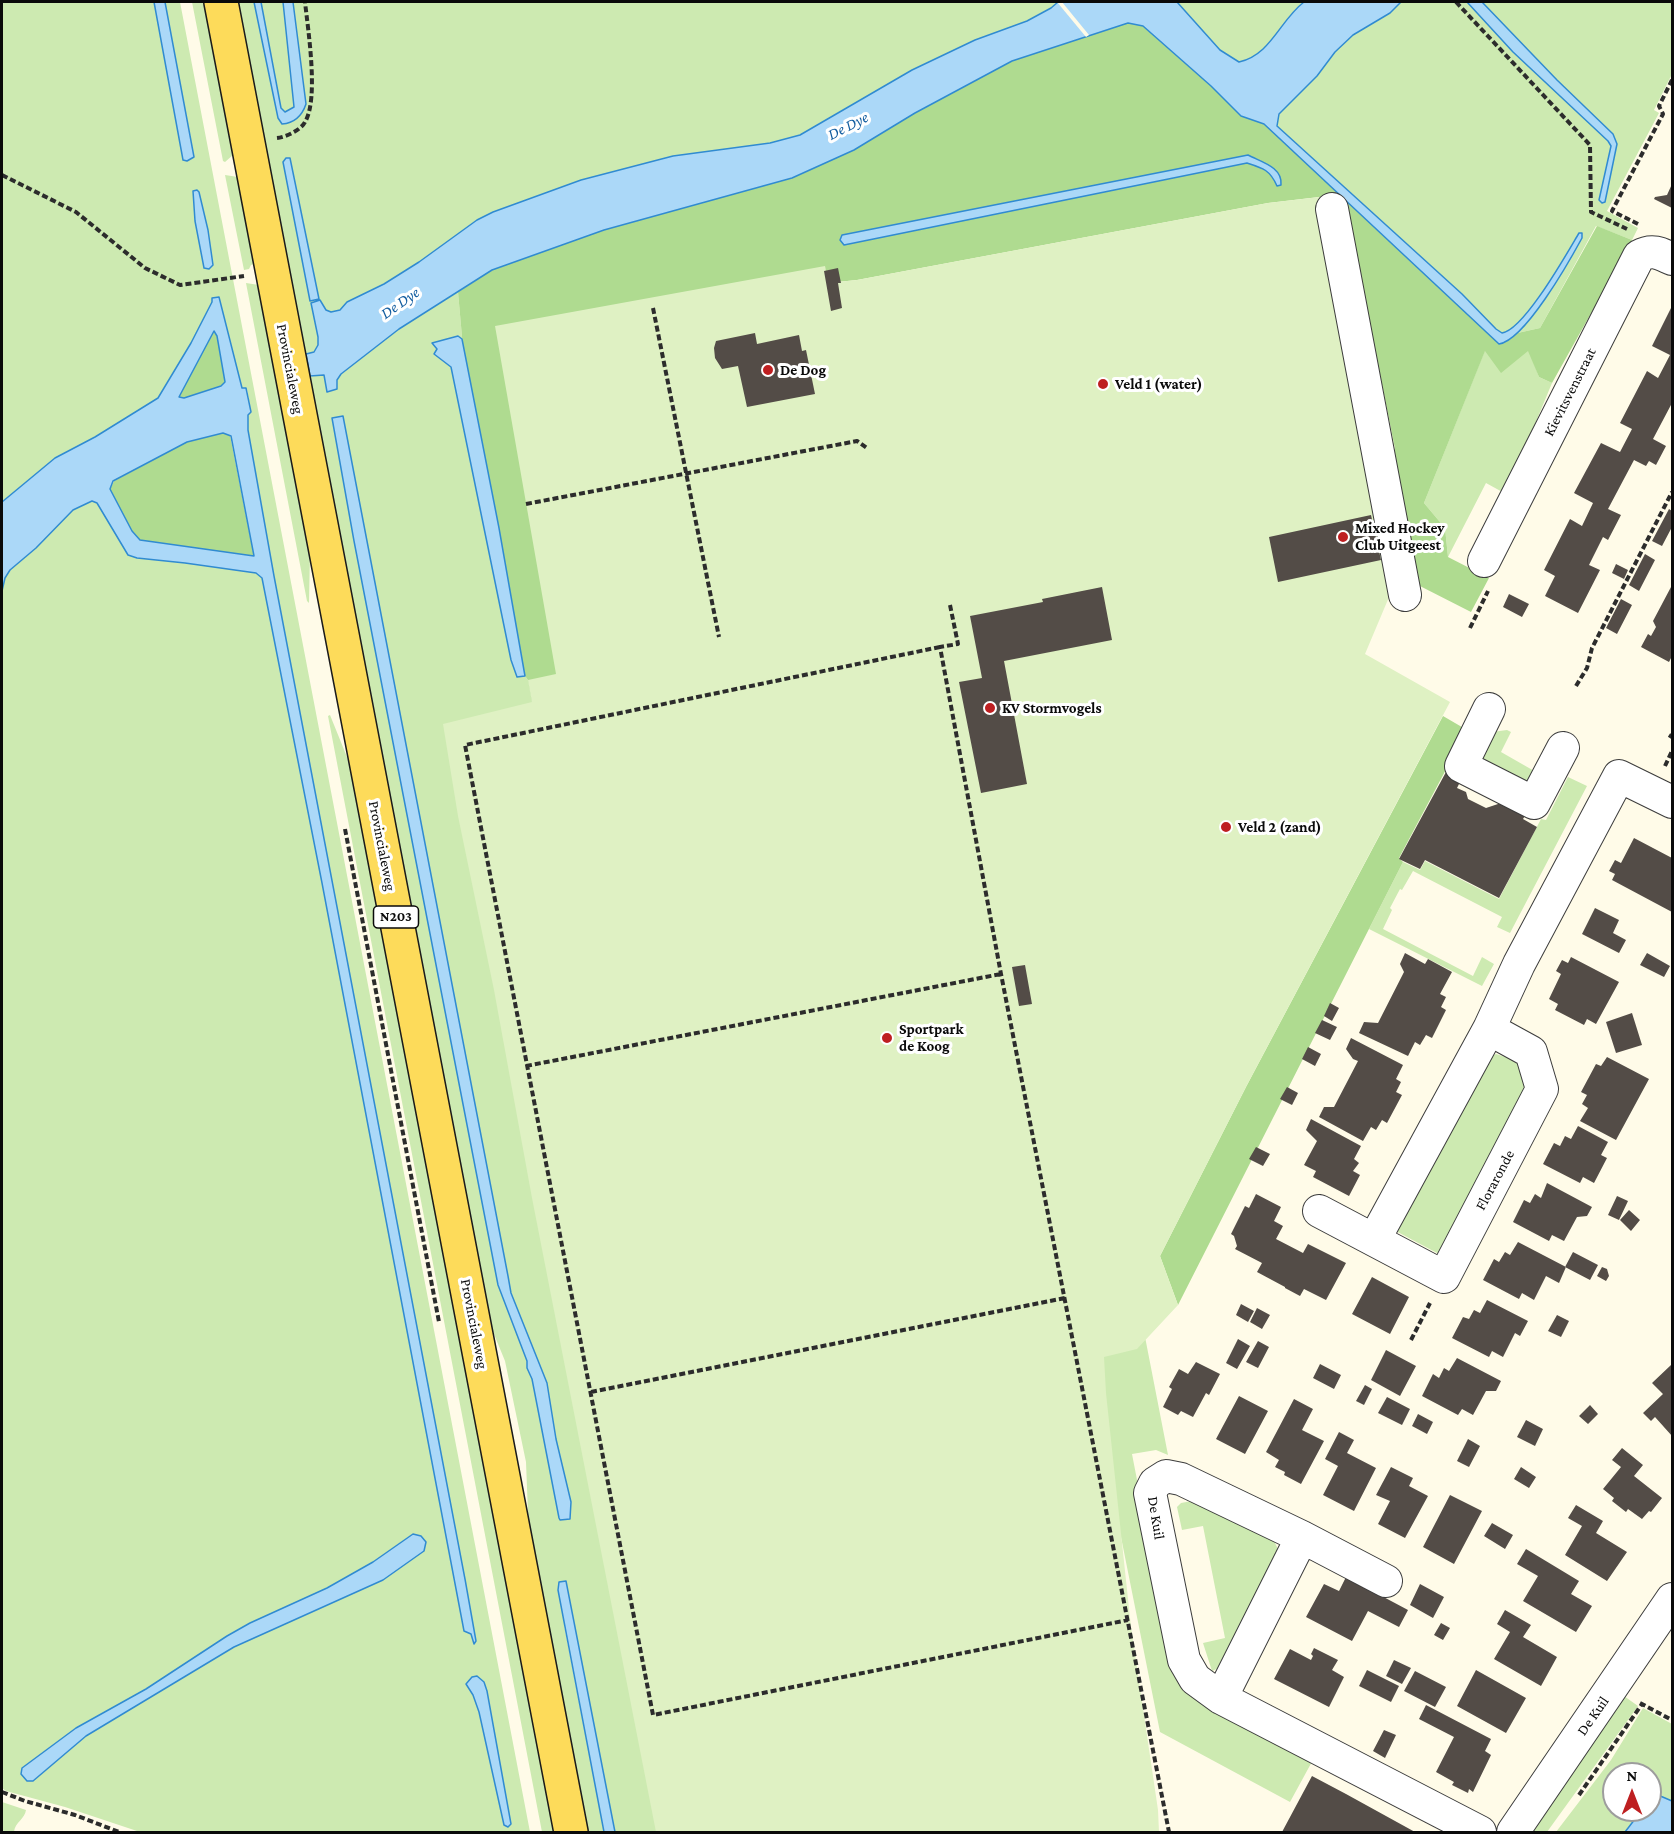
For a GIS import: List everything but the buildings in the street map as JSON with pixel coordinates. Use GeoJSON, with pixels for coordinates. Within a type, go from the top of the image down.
{"type":"FeatureCollection","features":[{"type":"Feature","properties":{"kind":"main road","name":"Provincialeweg"},"geometry":{"type":"LineString","coordinates":[[221,2],[571,1833]]}},
{"type":"Feature","properties":{"kind":"street"},"geometry":{"type":"LineString","coordinates":[[1332,209],[1405,595]]}},
{"type":"Feature","properties":{"kind":"street","name":"Kievitsvenstraat"},"geometry":{"type":"LineString","coordinates":[[1484,561],[1639,256],[1648,252],[1659,252],[1672,259]]}},
{"type":"Feature","properties":{"kind":"street"},"geometry":{"type":"LineString","coordinates":[[1489,709],[1461,766],[1534,803],[1563,748]]}},
{"type":"Feature","properties":{"kind":"street"},"geometry":{"type":"LineString","coordinates":[[1374,1240],[1489,1029],[1519,964],[1619,776],[1672,802]]}},
{"type":"Feature","properties":{"kind":"street","name":"Floraronde"},"geometry":{"type":"LineString","coordinates":[[1444,1277],[1542,1089],[1532,1052],[1489,1029]]}},
{"type":"Feature","properties":{"kind":"street"},"geometry":{"type":"LineString","coordinates":[[1319,1211],[1444,1277]]}},
{"type":"Feature","properties":{"kind":"street","name":"De Kuil"},"geometry":{"type":"LineString","coordinates":[[1386,1581],[1302,1537],[1181,1479],[1166,1476],[1155,1483],[1150,1493],[1184,1660],[1195,1679],[1221,1698],[1480,1833]]}},
{"type":"Feature","properties":{"kind":"street"},"geometry":{"type":"LineString","coordinates":[[1221,1698],[1302,1537]]}},
{"type":"Feature","properties":{"kind":"street","name":"De Kuil"},"geometry":{"type":"LineString","coordinates":[[1513,1833],[1672,1599]]}},
{"type":"Feature","properties":{"kind":"path"},"geometry":{"type":"LineString","coordinates":[[247,145],[283,137],[304,124],[310,108],[312,87],[304,2]]}},
{"type":"Feature","properties":{"kind":"path"},"geometry":{"type":"LineString","coordinates":[[1456,2],[1590,145],[1591,212],[1628,230]]}},
{"type":"Feature","properties":{"kind":"path"},"geometry":{"type":"LineString","coordinates":[[1647,228],[1612,211],[1663,114],[1659,106],[1672,80]]}},
{"type":"Feature","properties":{"kind":"path"},"geometry":{"type":"LineString","coordinates":[[2,176],[76,212],[146,268],[180,285],[240,277],[271,270]]}},
{"type":"Feature","properties":{"kind":"path"},"geometry":{"type":"LineString","coordinates":[[653,308],[719,637]]}},
{"type":"Feature","properties":{"kind":"path"},"geometry":{"type":"LineString","coordinates":[[526,504],[857,441],[867,447]]}},
{"type":"Feature","properties":{"kind":"path"},"geometry":{"type":"LineString","coordinates":[[1576,686],[1587,668],[1592,648],[1672,492]]}},
{"type":"Feature","properties":{"kind":"path"},"geometry":{"type":"LineString","coordinates":[[1470,628],[1493,580],[1484,561]]}},
{"type":"Feature","properties":{"kind":"path"},"geometry":{"type":"LineString","coordinates":[[950,605],[958,644],[465,745],[653,1715],[1128,1620]]}},
{"type":"Feature","properties":{"kind":"path"},"geometry":{"type":"LineString","coordinates":[[940,646],[1001,974],[1169,1833]]}},
{"type":"Feature","properties":{"kind":"path"},"geometry":{"type":"LineString","coordinates":[[526,1066],[1001,974]]}},
{"type":"Feature","properties":{"kind":"path"},"geometry":{"type":"LineString","coordinates":[[1411,1340],[1444,1277]]}},
{"type":"Feature","properties":{"kind":"path"},"geometry":{"type":"LineString","coordinates":[[591,1392],[1065,1298]]}},
{"type":"Feature","properties":{"kind":"path"},"geometry":{"type":"LineString","coordinates":[[1614,1687],[1672,1720]]}},
{"type":"Feature","properties":{"kind":"path"},"geometry":{"type":"LineString","coordinates":[[1575,1799],[1642,1704]]}},
{"type":"Feature","properties":{"kind":"path"},"geometry":{"type":"LineString","coordinates":[[2,1792],[75,1815],[119,1833]]}},
{"type":"Feature","properties":{"kind":"green space"},"geometry":{"type":"Polygon","coordinates":[[[2,2],[157,2],[190,160],[194,156],[165,2],[180,2],[530,1832],[140,1832],[2,1788],[2,591],[5,578],[10,570],[36,548],[73,510],[92,501],[97,503],[137,558],[257,573],[262,578],[288,698],[464,1631],[471,1634],[476,1641],[274,576],[248,430],[248,414],[251,412],[247,389],[242,388],[219,298],[212,298],[191,343],[159,398],[55,458],[2,502],[2,2]],[[413,1534],[373,1562],[327,1588],[227,1636],[146,1689],[76,1728],[22,1768],[33,1781],[86,1736],[234,1647],[358,1591],[426,1542],[421,1536],[413,1534]],[[477,1676],[473,1695],[479,1712],[504,1825],[508,1827],[511,1824],[487,1691],[484,1682],[477,1676]]]}},
{"type":"Feature","properties":{"kind":"green space"},"geometry":{"type":"Polygon","coordinates":[[[192,2],[204,2],[233,155],[225,162],[223,161],[192,2]]]}},
{"type":"Feature","properties":{"kind":"green space"},"geometry":{"type":"Polygon","coordinates":[[[235,2],[1071,2],[768,172],[318,337],[318,345],[314,352],[306,354],[302,352],[235,2]]]}},
{"type":"Feature","properties":{"kind":"green space"},"geometry":{"type":"Polygon","coordinates":[[[1177,2],[1304,2],[1267,45],[1250,58],[1239,62],[1220,50],[1177,2]]]}},
{"type":"Feature","properties":{"kind":"green space"},"geometry":{"type":"Polygon","coordinates":[[[1401,2],[1672,2],[1672,74],[1654,110],[1659,113],[1607,211],[1638,228],[1632,240],[1596,226],[1540,328],[1497,335],[1277,126],[1279,114],[1317,76],[1335,52],[1353,35],[1390,13],[1401,2]]]}},
{"type":"Feature","properties":{"kind":"green space"},"geometry":{"type":"Polygon","coordinates":[[[1128,23],[1143,26],[1211,86],[1241,116],[1264,124],[1497,335],[1540,328],[1597,226],[1632,240],[1552,383],[1539,377],[1528,351],[1501,373],[1485,351],[1424,503],[1445,528],[1448,557],[1489,578],[1471,612],[1416,584],[1393,449],[1395,449],[1361,280],[1336,195],[1268,203],[857,280],[828,283],[877,609],[532,702],[528,680],[525,676],[499,528],[463,348],[458,292],[492,270],[534,253],[604,230],[792,178],[854,150],[915,113],[1012,61],[1128,23]]]}},
{"type":"Feature","properties":{"kind":"green space"},"geometry":{"type":"Polygon","coordinates":[[[225,175],[238,177],[254,264],[249,269],[244,270],[225,175]]]}},
{"type":"Feature","properties":{"kind":"green space","name":"Sportpark de Koog"},"geometry":{"type":"Polygon","coordinates":[[[1337,195],[1361,280],[1395,449],[1393,450],[1392,590],[1365,654],[1450,702],[1247,1085],[1160,1256],[1178,1305],[1137,1349],[1104,1357],[1131,1627],[1158,1810],[1159,1832],[656,1832],[532,1198],[494,990],[458,816],[443,724],[532,702],[528,680],[556,674],[495,326],[825,266],[828,283],[857,280],[1268,203],[1337,195]]]}},
{"type":"Feature","properties":{"kind":"green space"},"geometry":{"type":"Polygon","coordinates":[[[246,283],[259,285],[310,553],[309,603],[307,601],[246,283]]]}},
{"type":"Feature","properties":{"kind":"green space"},"geometry":{"type":"Polygon","coordinates":[[[458,292],[463,348],[462,339],[437,348],[435,354],[451,366],[511,660],[517,676],[525,676],[528,680],[532,702],[677,1832],[615,1832],[566,1581],[564,1625],[604,1832],[585,1832],[529,1539],[526,1462],[505,1361],[487,1317],[307,377],[324,375],[337,380],[341,374],[399,329],[458,292]],[[343,417],[332,419],[498,1285],[532,1379],[559,1518],[556,1439],[547,1383],[511,1293],[343,417]]]}},
{"type":"Feature","properties":{"kind":"green space"},"geometry":{"type":"Polygon","coordinates":[[[213,331],[217,336],[225,382],[221,386],[184,398],[178,397],[213,331]]]}},
{"type":"Feature","properties":{"kind":"green space"},"geometry":{"type":"Polygon","coordinates":[[[1485,350],[1529,350],[1539,377],[1552,383],[1506,494],[1486,483],[1448,557],[1445,528],[1424,503],[1485,350]]]}},
{"type":"Feature","properties":{"kind":"green space"},"geometry":{"type":"Polygon","coordinates":[[[223,433],[230,435],[254,557],[140,540],[132,531],[110,489],[114,481],[187,442],[223,433]]]}},
{"type":"Feature","properties":{"kind":"green space"},"geometry":{"type":"Polygon","coordinates":[[[330,715],[349,762],[554,1832],[542,1832],[328,716],[330,715]]]}},
{"type":"Feature","properties":{"kind":"green space"},"geometry":{"type":"Polygon","coordinates":[[[1443,716],[1467,730],[1399,858],[1403,862],[1178,1305],[1160,1256],[1247,1085],[1443,716]]]}},
{"type":"Feature","properties":{"kind":"green space"},"geometry":{"type":"Polygon","coordinates":[[[1507,730],[1511,732],[1501,752],[1536,772],[1528,784],[1478,758],[1492,732],[1507,730]]]}},
{"type":"Feature","properties":{"kind":"green space"},"geometry":{"type":"Polygon","coordinates":[[[1568,777],[1587,786],[1510,933],[1497,927],[1502,917],[1413,871],[1390,908],[1392,910],[1383,929],[1473,976],[1482,957],[1494,964],[1482,986],[1369,929],[1403,862],[1420,870],[1425,861],[1499,899],[1541,819],[1546,820],[1568,777]]]}},
{"type":"Feature","properties":{"kind":"green space"},"geometry":{"type":"Polygon","coordinates":[[[1028,1023],[1139,1306],[1168,1455],[1156,1450],[1132,1454],[1173,1666],[1314,1758],[1290,1802],[1160,1732],[1115,1507],[1028,1023]]]}},
{"type":"Feature","properties":{"kind":"green space"},"geometry":{"type":"Polygon","coordinates":[[[1496,1054],[1512,1059],[1524,1069],[1526,1088],[1439,1254],[1392,1229],[1479,1063],[1496,1054]]]}},
{"type":"Feature","properties":{"kind":"green space"},"geometry":{"type":"Polygon","coordinates":[[[1192,1501],[1274,1541],[1279,1551],[1219,1668],[1212,1671],[1203,1643],[1225,1638],[1203,1526],[1182,1530],[1177,1507],[1181,1503],[1192,1501]]]}},
{"type":"Feature","properties":{"kind":"green space"},"geometry":{"type":"Polygon","coordinates":[[[1624,1696],[1638,1706],[1547,1832],[1533,1832],[1624,1696]]]}},
{"type":"Feature","properties":{"kind":"green space"},"geometry":{"type":"Polygon","coordinates":[[[1643,1708],[1672,1724],[1672,1801],[1662,1797],[1662,1762],[1609,1762],[1643,1708]]]}},
{"type":"Feature","properties":{"kind":"green space"},"geometry":{"type":"Polygon","coordinates":[[[1602,1772],[1602,1822],[1633,1822],[1625,1832],[1556,1832],[1602,1772]]]}},
{"type":"Feature","properties":{"kind":"green space"},"geometry":{"type":"Polygon","coordinates":[[[2,1802],[26,1810],[14,1832],[2,1832],[2,1802]]]}},
{"type":"Feature","properties":{"kind":"water"},"geometry":{"type":"Polygon","coordinates":[[[154,2],[165,2],[194,157],[187,161],[183,160],[154,2]]]}},
{"type":"Feature","properties":{"kind":"water"},"geometry":{"type":"Polygon","coordinates":[[[254,2],[261,2],[281,108],[285,112],[294,107],[283,2],[293,2],[306,104],[297,118],[291,122],[282,124],[278,118],[254,2]]]}},
{"type":"Feature","properties":{"kind":"water","name":"De Dye"},"geometry":{"type":"Polygon","coordinates":[[[1058,2],[1177,2],[1220,50],[1239,62],[1250,58],[1267,45],[1304,2],[1401,2],[1390,13],[1353,35],[1335,52],[1317,76],[1279,114],[1277,126],[1502,333],[1511,329],[1522,319],[1555,273],[1579,233],[1582,233],[1582,238],[1557,281],[1533,315],[1521,329],[1499,344],[1264,124],[1241,116],[1211,86],[1143,26],[1128,23],[1012,61],[915,113],[854,150],[792,178],[604,230],[492,270],[399,329],[341,374],[337,380],[337,389],[327,392],[324,375],[310,376],[306,354],[314,352],[318,345],[311,303],[320,300],[326,310],[331,312],[340,310],[347,302],[384,284],[477,220],[493,212],[581,180],[673,156],[770,143],[800,135],[912,70],[975,40],[1027,21],[1058,2]]]}},
{"type":"Feature","properties":{"kind":"water"},"geometry":{"type":"Polygon","coordinates":[[[1467,2],[1482,2],[1613,134],[1617,144],[1605,202],[1602,203],[1599,200],[1611,146],[1608,141],[1513,52],[1467,2]]]}},
{"type":"Feature","properties":{"kind":"water"},"geometry":{"type":"Polygon","coordinates":[[[1248,155],[1275,169],[1281,179],[1281,185],[1277,186],[1272,176],[1265,170],[1247,163],[844,245],[840,240],[842,235],[1248,155]]]}},
{"type":"Feature","properties":{"kind":"water"},"geometry":{"type":"Polygon","coordinates":[[[286,158],[290,158],[319,299],[310,301],[283,162],[286,158]]]}},
{"type":"Feature","properties":{"kind":"water"},"geometry":{"type":"Polygon","coordinates":[[[197,190],[208,230],[213,265],[209,269],[204,268],[195,221],[193,191],[197,190]]]}},
{"type":"Feature","properties":{"kind":"water"},"geometry":{"type":"Polygon","coordinates":[[[219,297],[242,388],[246,388],[251,412],[248,415],[248,430],[274,576],[465,1579],[476,1641],[474,1644],[471,1634],[464,1631],[262,578],[256,573],[128,555],[97,503],[92,501],[73,510],[36,548],[10,570],[5,578],[2,591],[2,502],[55,458],[95,437],[158,398],[191,343],[212,298],[219,297]],[[214,331],[179,397],[184,398],[221,386],[225,382],[217,336],[214,331]],[[223,433],[187,442],[113,481],[110,489],[132,531],[140,540],[254,556],[231,436],[223,433]]]}},
{"type":"Feature","properties":{"kind":"water"},"geometry":{"type":"Polygon","coordinates":[[[458,336],[462,339],[525,676],[517,677],[511,660],[451,367],[434,354],[437,349],[432,343],[458,336]]]}},
{"type":"Feature","properties":{"kind":"water"},"geometry":{"type":"Polygon","coordinates":[[[343,416],[511,1293],[547,1383],[556,1439],[571,1502],[570,1519],[560,1520],[559,1518],[532,1379],[498,1285],[332,418],[343,416]]]}},
{"type":"Feature","properties":{"kind":"water"},"geometry":{"type":"Polygon","coordinates":[[[413,1534],[421,1536],[426,1542],[424,1551],[383,1580],[234,1647],[86,1736],[33,1781],[27,1781],[21,1774],[22,1768],[76,1728],[146,1689],[227,1636],[327,1588],[373,1562],[413,1534]]]}},
{"type":"Feature","properties":{"kind":"water"},"geometry":{"type":"Polygon","coordinates":[[[566,1581],[615,1832],[604,1832],[558,1590],[559,1582],[566,1581]]]}},
{"type":"Feature","properties":{"kind":"water"},"geometry":{"type":"Polygon","coordinates":[[[477,1676],[484,1682],[487,1691],[511,1824],[508,1827],[504,1825],[479,1712],[466,1684],[472,1677],[477,1676]]]}},
{"type":"Feature","properties":{"kind":"water"},"geometry":{"type":"Polygon","coordinates":[[[1662,1797],[1672,1801],[1672,1832],[1625,1832],[1633,1822],[1662,1822],[1662,1797]]]}},
{"type":"Feature","properties":{"kind":"pier"},"geometry":{"type":"Polygon","coordinates":[[[1057,2],[1062,2],[1089,35],[1086,37],[1057,2]]]}},
{"type":"Feature","properties":{"kind":"place","name":"De Dog"},"geometry":{"type":"Point","coordinates":[768,370]}},
{"type":"Feature","properties":{"kind":"place","name":"Veld 1 (water)"},"geometry":{"type":"Point","coordinates":[1103,384]}},
{"type":"Feature","properties":{"kind":"place","name":"Mixed Hockey Club Uitgeest"},"geometry":{"type":"Point","coordinates":[1343,537]}},
{"type":"Feature","properties":{"kind":"place","name":"KV Stormvogels"},"geometry":{"type":"Point","coordinates":[990,708]}},
{"type":"Feature","properties":{"kind":"place","name":"Veld 2 (zand)"},"geometry":{"type":"Point","coordinates":[1226,827]}},
{"type":"Feature","properties":{"kind":"place","name":"Sportpark de Koog"},"geometry":{"type":"Point","coordinates":[887,1038]}}]}
